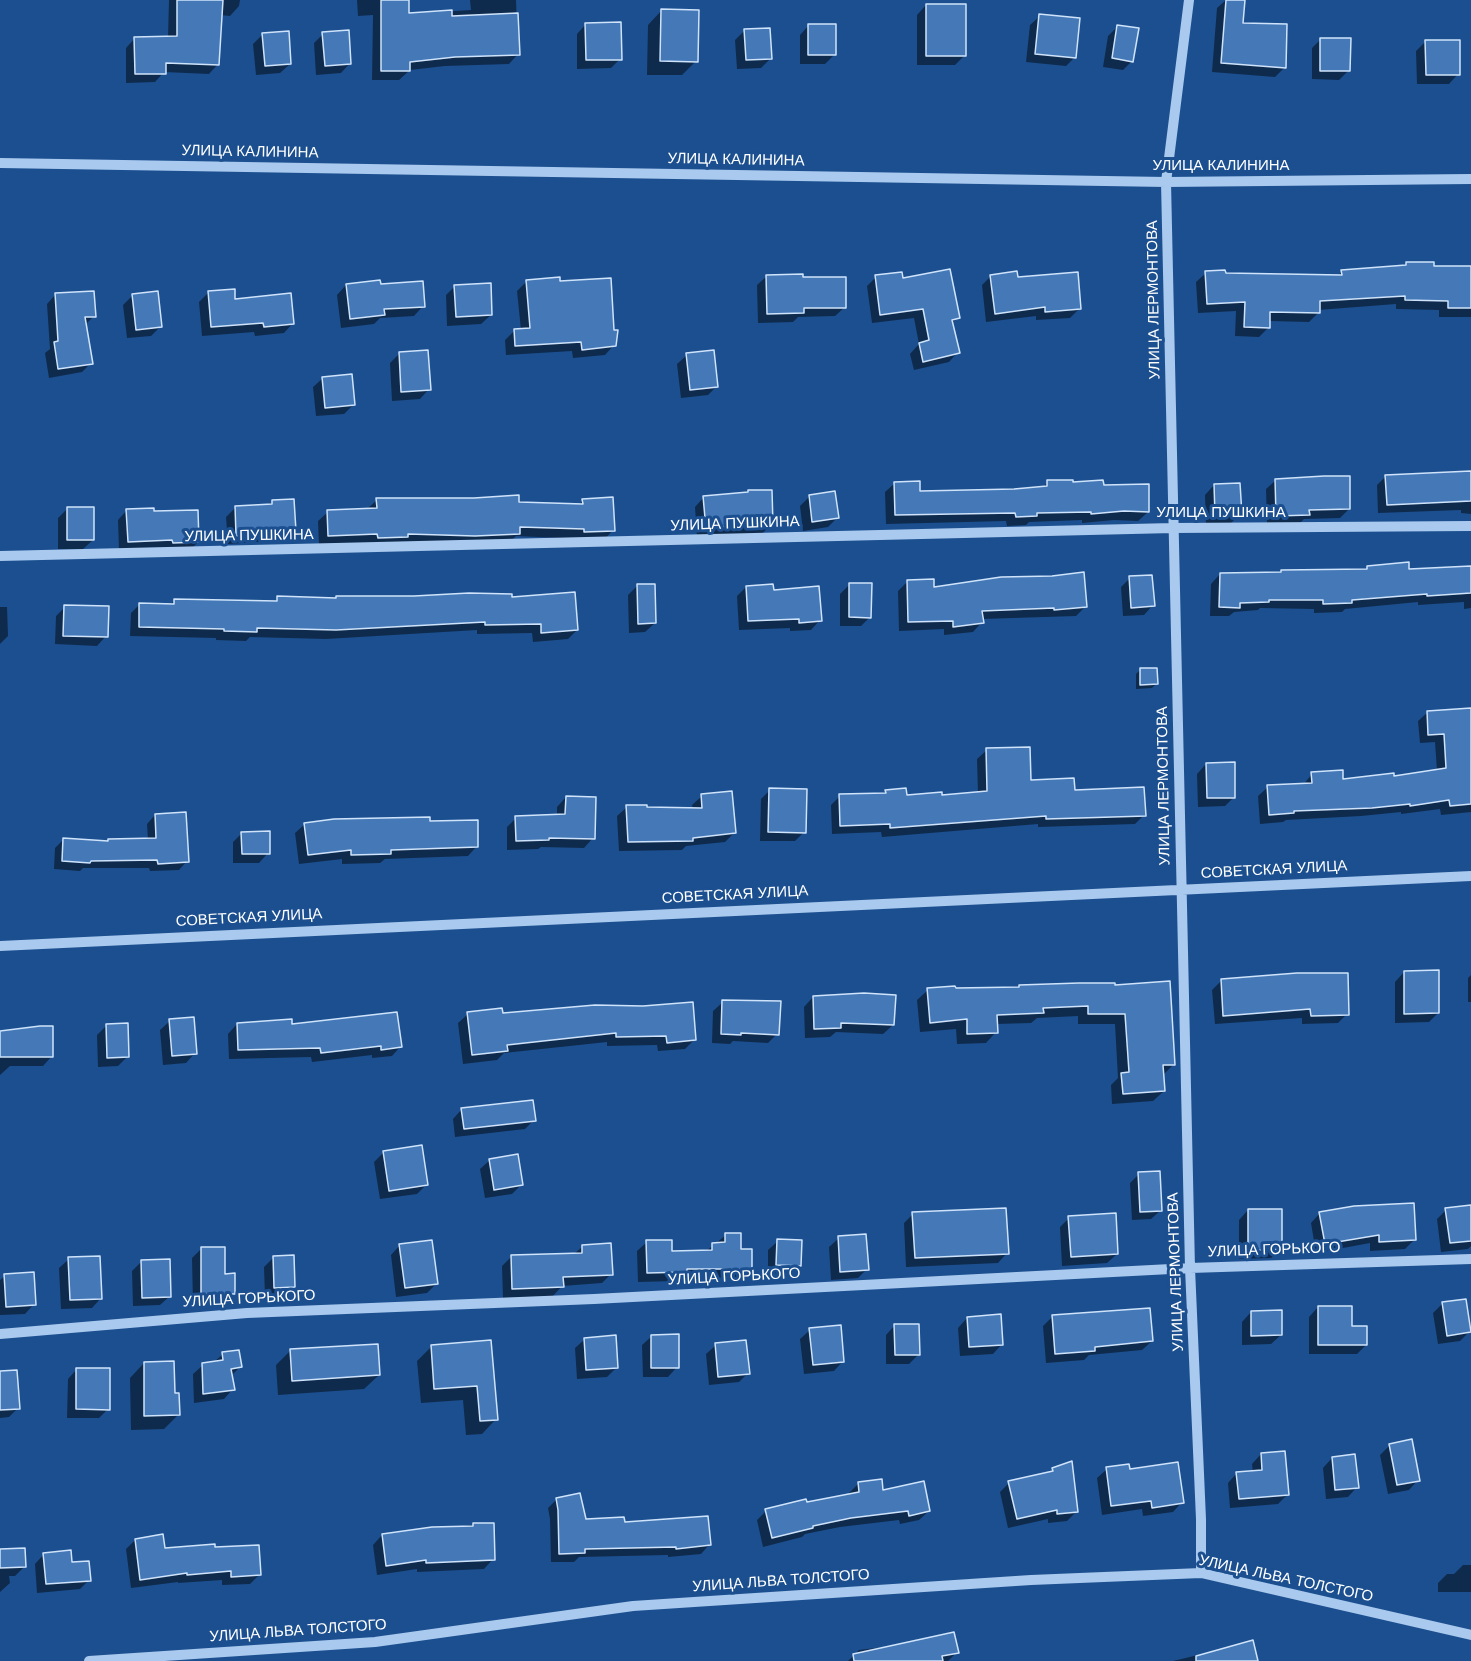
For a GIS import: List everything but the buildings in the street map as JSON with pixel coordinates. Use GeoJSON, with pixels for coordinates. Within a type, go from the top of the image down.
{"type":"FeatureCollection","features":[{"type":"Feature","properties":{"kind":"street","name":"УЛИЦА ЛЕРМОНТОВА"},"geometry":{"type":"LineString","coordinates":[[1189,0],[1167,182],[1181,889],[1190,1268],[1201,1507],[1200,1573]]}},
{"type":"Feature","properties":{"kind":"street","name":"УЛИЦА КАЛИНИНА"},"geometry":{"type":"LineString","coordinates":[[0,163],[1167,182],[1471,179]]}},
{"type":"Feature","properties":{"kind":"street","name":"УЛИЦА ПУШКИНА"},"geometry":{"type":"LineString","coordinates":[[0,556],[1173,528],[1471,526]]}},
{"type":"Feature","properties":{"kind":"street","name":"СОВЕТСКАЯ УЛИЦА"},"geometry":{"type":"LineString","coordinates":[[0,946],[1471,876]]}},
{"type":"Feature","properties":{"kind":"street","name":"УЛИЦА ГОРЬКОГО"},"geometry":{"type":"LineString","coordinates":[[0,1334],[247,1313],[594,1299],[1190,1268],[1471,1259]]}},
{"type":"Feature","properties":{"kind":"street","name":"УЛИЦА ЛЬВА ТОЛСТОГО"},"geometry":{"type":"LineString","coordinates":[[89,1661],[375,1642],[633,1606],[1031,1580],[1200,1573],[1471,1635]]}}]}
